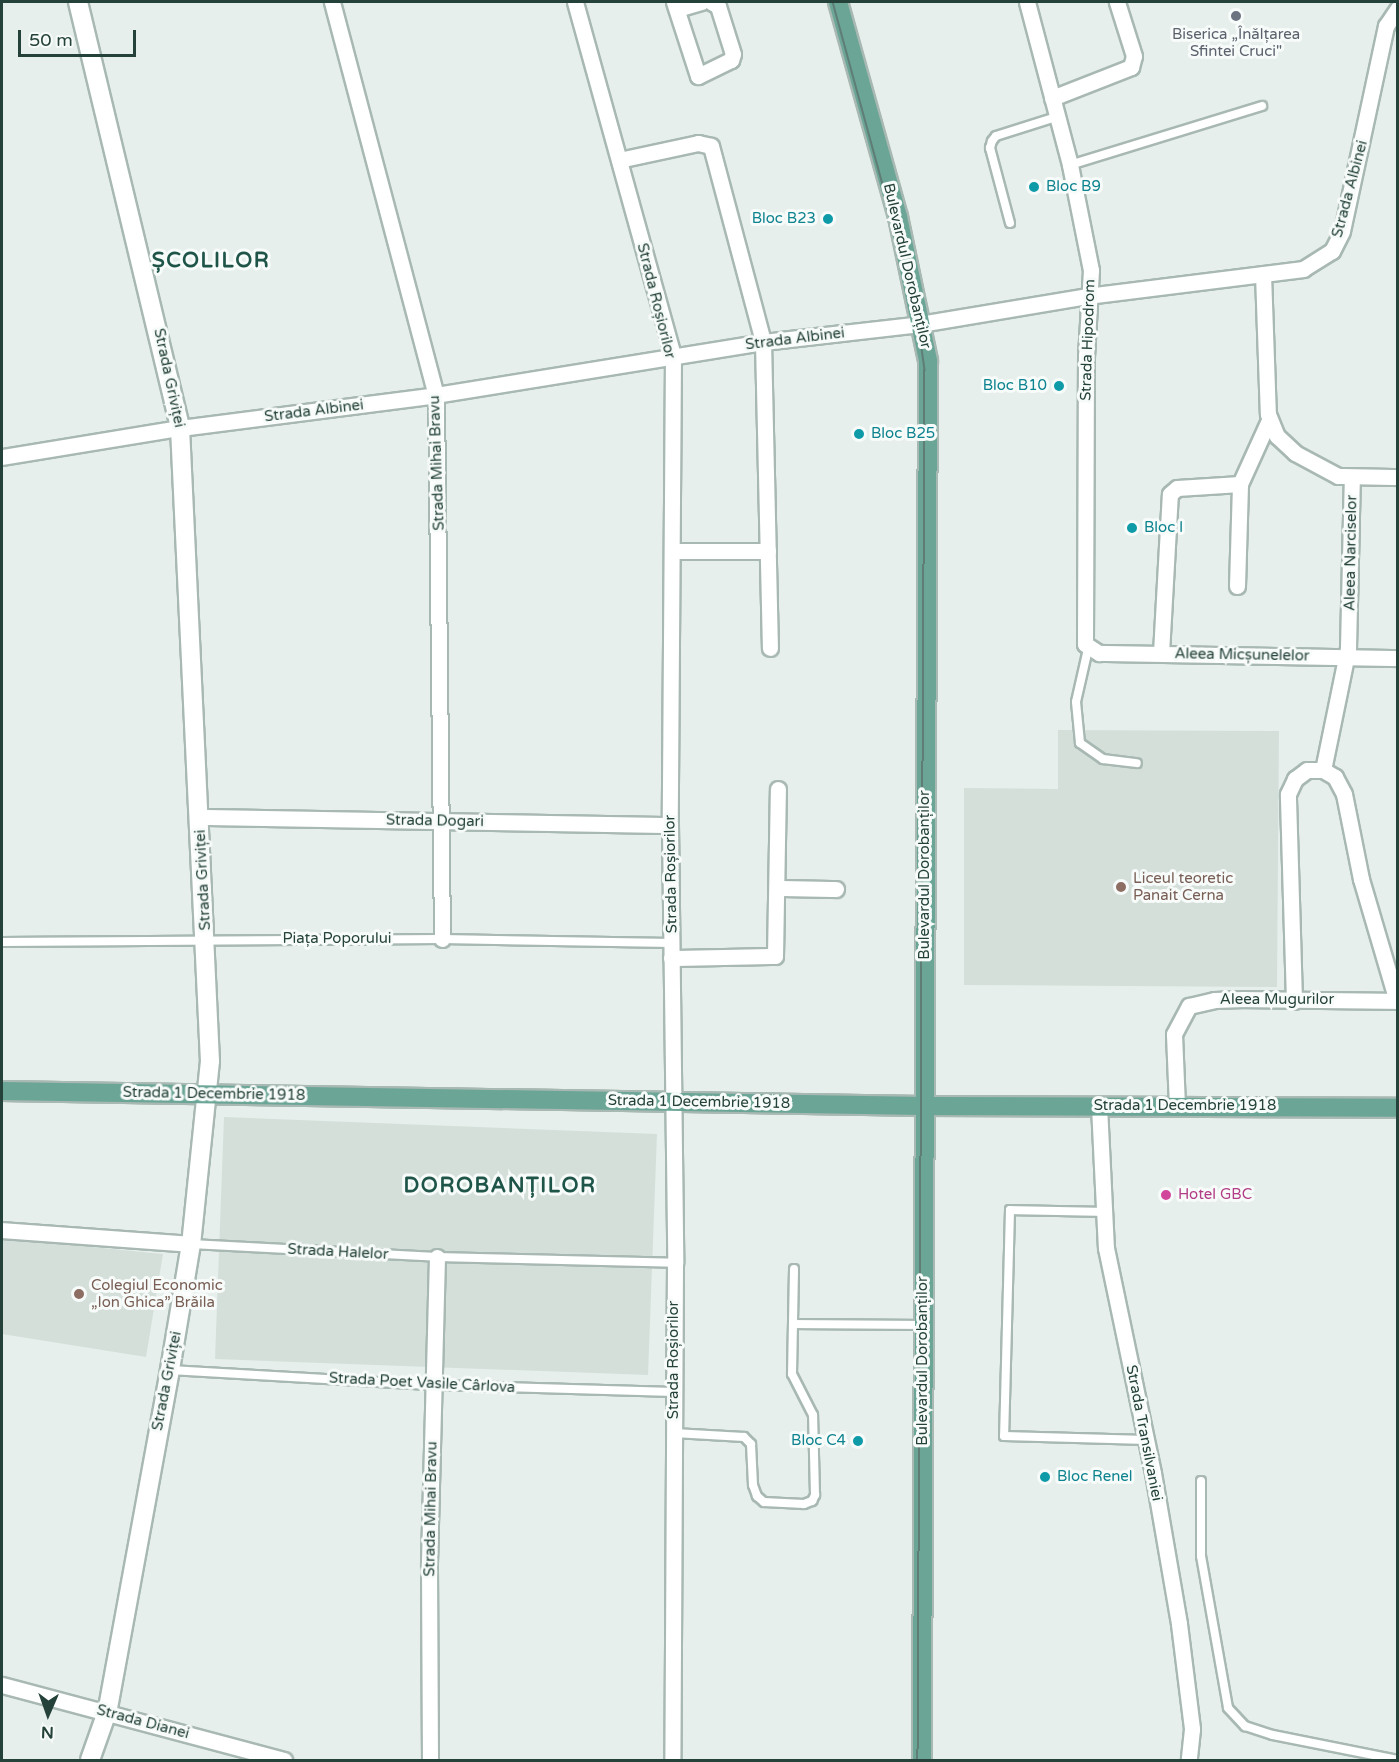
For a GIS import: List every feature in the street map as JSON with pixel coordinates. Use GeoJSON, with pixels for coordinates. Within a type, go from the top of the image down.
{"type":"FeatureCollection","features":[{"type":"Feature","properties":{"kind":"main road","name":"Strada Griviței"},"geometry":{"type":"LineString","coordinates":[[78,2],[180,428],[206,940],[209,1095],[191,1244],[170,1370],[107,1712],[90,1761]]}},
{"type":"Feature","properties":{"kind":"main road","name":"Bulevardul Dorobanților"},"geometry":{"type":"LineString","coordinates":[[838,2],[923,324],[928,361],[922,1761]]}},
{"type":"Feature","properties":{"kind":"main road","name":"Strada 1 Decembrie 1918"},"geometry":{"type":"LineString","coordinates":[[2,1091],[924,1106],[1398,1108]]}},
{"type":"Feature","properties":{"kind":"street","name":"Strada Mihai Bravu"},"geometry":{"type":"LineString","coordinates":[[332,2],[436,395],[442,939]]}},
{"type":"Feature","properties":{"kind":"street","name":"Strada Roșiorilor"},"geometry":{"type":"LineString","coordinates":[[575,2],[673,357],[674,551],[670,825],[671,1101],[675,1263],[672,1761]]}},
{"type":"Feature","properties":{"kind":"street"},"geometry":{"type":"LineString","coordinates":[[701,2],[675,5],[698,76],[731,60],[734,54],[718,6],[711,2]]}},
{"type":"Feature","properties":{"kind":"street","name":"Strada Hipodrom"},"geometry":{"type":"LineString","coordinates":[[1026,2],[1070,165],[1091,270],[1087,296],[1084,638],[1088,649]]}},
{"type":"Feature","properties":{"kind":"street"},"geometry":{"type":"LineString","coordinates":[[1052,98],[1131,67],[1134,56],[1117,2]]}},
{"type":"Feature","properties":{"kind":"street","name":"Strada Albinei"},"geometry":{"type":"LineString","coordinates":[[2,457],[180,428],[436,395],[763,342],[923,324],[1087,296],[1303,269],[1332,251],[1342,231],[1386,26],[1395,6]]}},
{"type":"Feature","properties":{"kind":"street"},"geometry":{"type":"LineString","coordinates":[[619,160],[698,143],[711,146],[763,342],[770,648]]}},
{"type":"Feature","properties":{"kind":"street"},"geometry":{"type":"LineString","coordinates":[[1238,586],[1240,484],[1269,420],[1263,274]]}},
{"type":"Feature","properties":{"kind":"street","name":"Aleea Narciselor"},"geometry":{"type":"LineString","coordinates":[[1269,420],[1277,436],[1295,453],[1338,476],[1352,478],[1347,657],[1323,770]]}},
{"type":"Feature","properties":{"kind":"street"},"geometry":{"type":"LineString","coordinates":[[1352,478],[1398,477]]}},
{"type":"Feature","properties":{"kind":"street"},"geometry":{"type":"LineString","coordinates":[[1161,654],[1170,494],[1177,488],[1240,484]]}},
{"type":"Feature","properties":{"kind":"street"},"geometry":{"type":"LineString","coordinates":[[674,551],[768,551]]}},
{"type":"Feature","properties":{"kind":"street","name":"Aleea Micșunelelor"},"geometry":{"type":"LineString","coordinates":[[1088,649],[1099,653],[1398,658]]}},
{"type":"Feature","properties":{"kind":"street"},"geometry":{"type":"LineString","coordinates":[[1294,1001],[1288,794],[1295,779],[1307,770],[1323,770],[1335,777],[1344,794],[1361,879],[1397,1001]]}},
{"type":"Feature","properties":{"kind":"street"},"geometry":{"type":"LineString","coordinates":[[672,950],[775,957],[778,789]]}},
{"type":"Feature","properties":{"kind":"street","name":"Strada Dogari"},"geometry":{"type":"LineString","coordinates":[[200,817],[670,825]]}},
{"type":"Feature","properties":{"kind":"street"},"geometry":{"type":"LineString","coordinates":[[777,888],[836,889]]}},
{"type":"Feature","properties":{"kind":"street","name":"Aleea Mugurilor"},"geometry":{"type":"LineString","coordinates":[[1177,1106],[1174,1034],[1188,1006],[1214,1000],[1397,1001]]}},
{"type":"Feature","properties":{"kind":"street","name":"Strada Transilvaniei"},"geometry":{"type":"LineString","coordinates":[[1099,1106],[1106,1248],[1147,1440],[1179,1624],[1192,1729],[1190,1761]]}},
{"type":"Feature","properties":{"kind":"street","name":"Strada Halelor"},"geometry":{"type":"LineString","coordinates":[[2,1230],[191,1244]]}},
{"type":"Feature","properties":{"kind":"street","name":"Strada Mihai Bravu"},"geometry":{"type":"LineString","coordinates":[[430,1761],[437,1257]]}},
{"type":"Feature","properties":{"kind":"street","name":"Strada Dianei"},"geometry":{"type":"LineString","coordinates":[[2,1685],[284,1761]]}},
{"type":"Feature","properties":{"kind":"lane"},"geometry":{"type":"LineString","coordinates":[[1070,165],[1262,106]]}},
{"type":"Feature","properties":{"kind":"lane"},"geometry":{"type":"LineString","coordinates":[[1010,223],[990,148],[992,141],[996,135],[1056,117]]}},
{"type":"Feature","properties":{"kind":"lane"},"geometry":{"type":"LineString","coordinates":[[1088,649],[1076,702],[1080,743],[1103,759],[1137,763]]}},
{"type":"Feature","properties":{"kind":"lane","name":"Piața Poporului"},"geometry":{"type":"LineString","coordinates":[[2,942],[442,939],[672,950]]}},
{"type":"Feature","properties":{"kind":"lane"},"geometry":{"type":"LineString","coordinates":[[1104,1212],[1010,1210],[1004,1436],[1147,1440]]}},
{"type":"Feature","properties":{"kind":"lane","name":"Strada Halelor"},"geometry":{"type":"LineString","coordinates":[[191,1244],[437,1257],[675,1263]]}},
{"type":"Feature","properties":{"kind":"lane"},"geometry":{"type":"LineString","coordinates":[[674,1433],[744,1437],[751,1444],[753,1485],[757,1496],[764,1502],[804,1504],[812,1501],[815,1495],[813,1416],[792,1374],[794,1269]]}},
{"type":"Feature","properties":{"kind":"lane"},"geometry":{"type":"LineString","coordinates":[[793,1324],[923,1325]]}},
{"type":"Feature","properties":{"kind":"lane","name":"Strada Poet Vasile Cârlova"},"geometry":{"type":"LineString","coordinates":[[170,1370],[434,1385],[674,1392]]}},
{"type":"Feature","properties":{"kind":"lane"},"geometry":{"type":"LineString","coordinates":[[1201,1481],[1201,1556],[1228,1708],[1245,1726],[1273,1735],[1398,1760]]}},
{"type":"Feature","properties":{"kind":"shaded area","name":"Liceul teoretic Panait Cerna"},"geometry":{"type":"Polygon","coordinates":[[[1058,730],[1279,731],[1277,987],[964,985],[964,788],[1058,789],[1058,730]]]}},
{"type":"Feature","properties":{"kind":"shaded area"},"geometry":{"type":"Polygon","coordinates":[[[224,1117],[657,1134],[648,1375],[215,1359],[224,1117]]]}},
{"type":"Feature","properties":{"kind":"shaded area","name":"Colegiul Economic „Ion Ghica” Brăila"},"geometry":{"type":"Polygon","coordinates":[[[2,1238],[163,1254],[146,1357],[2,1334],[2,1238]]]}},
{"type":"Feature","properties":{"kind":"tram line"},"geometry":{"type":"LineString","coordinates":[[833,2],[916,306],[925,370],[918,1760]]}},
{"type":"Feature","properties":{"kind":"place","name":"Biserica „Înălțarea Sfintei Cruci\""},"geometry":{"type":"Point","coordinates":[1236,16]}},
{"type":"Feature","properties":{"kind":"place","name":"Bloc B9"},"geometry":{"type":"Point","coordinates":[1034,187]}},
{"type":"Feature","properties":{"kind":"place","name":"Bloc B23"},"geometry":{"type":"Point","coordinates":[828,219]}},
{"type":"Feature","properties":{"kind":"place","name":"Bloc B10"},"geometry":{"type":"Point","coordinates":[1059,386]}},
{"type":"Feature","properties":{"kind":"place","name":"Bloc B25"},"geometry":{"type":"Point","coordinates":[859,434]}},
{"type":"Feature","properties":{"kind":"place","name":"Bloc I"},"geometry":{"type":"Point","coordinates":[1132,528]}},
{"type":"Feature","properties":{"kind":"place","name":"Liceul teoretic Panait Cerna"},"geometry":{"type":"Point","coordinates":[1121,887]}},
{"type":"Feature","properties":{"kind":"place","name":"Hotel GBC"},"geometry":{"type":"Point","coordinates":[1166,1195]}},
{"type":"Feature","properties":{"kind":"place","name":"Colegiul Economic „Ion Ghica” Brăila"},"geometry":{"type":"Point","coordinates":[79,1294]}},
{"type":"Feature","properties":{"kind":"place","name":"Bloc C4"},"geometry":{"type":"Point","coordinates":[858,1441]}},
{"type":"Feature","properties":{"kind":"place","name":"Bloc Renel"},"geometry":{"type":"Point","coordinates":[1045,1477]}},
{"type":"Feature","properties":{"kind":"district","name":"ȘCOLILOR"},"geometry":{"type":"Point","coordinates":[211,261]}},
{"type":"Feature","properties":{"kind":"district","name":"DOROBANȚILOR"},"geometry":{"type":"Point","coordinates":[500,1186]}}]}
